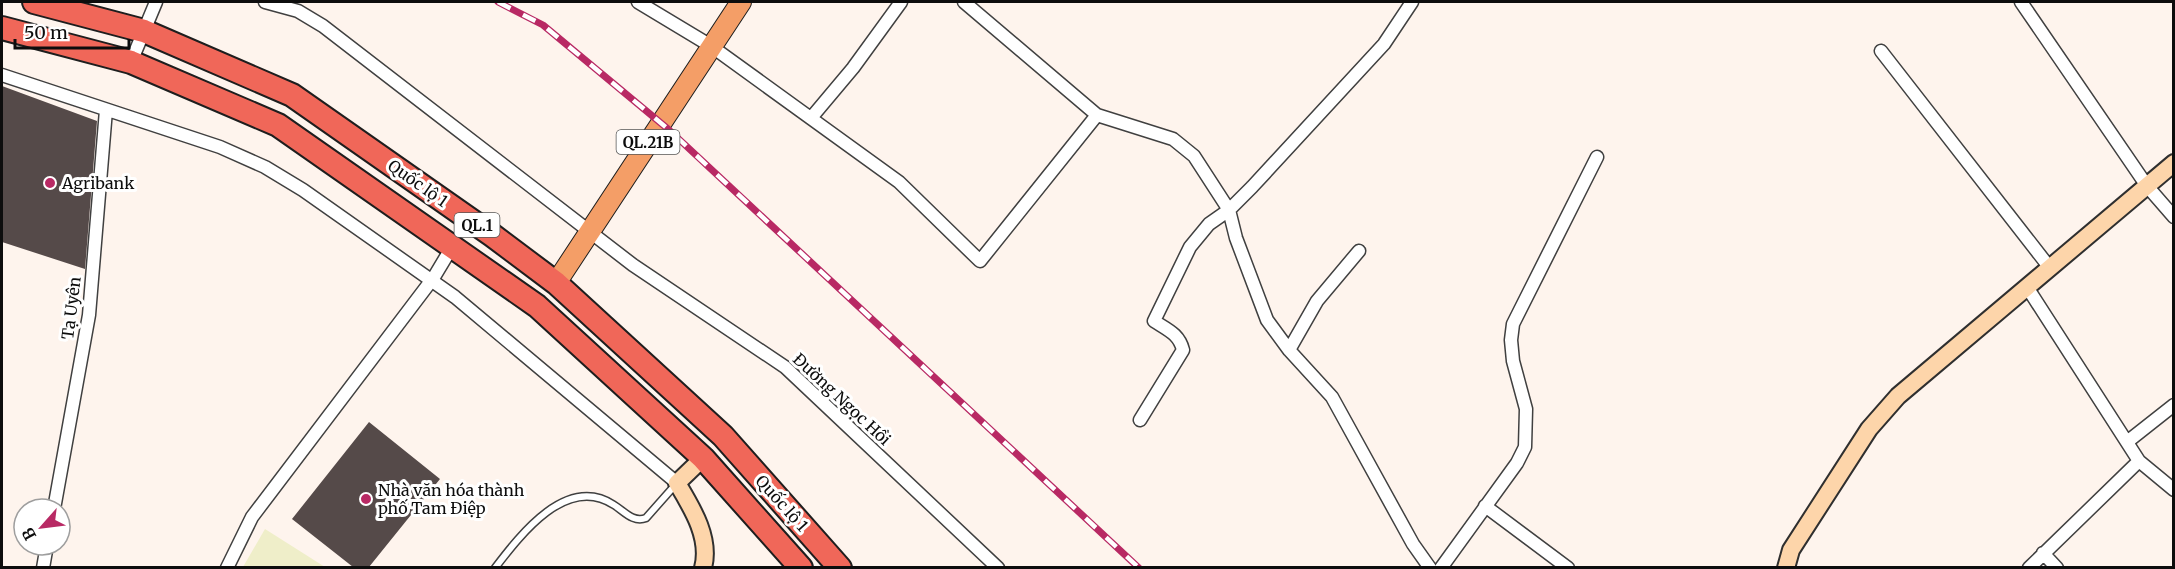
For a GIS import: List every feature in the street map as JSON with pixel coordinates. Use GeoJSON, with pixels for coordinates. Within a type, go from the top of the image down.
{"type":"FeatureCollection","features":[{"type":"Feature","properties":{"kind":"highway","name":"Quốc lộ 1"},"geometry":{"type":"LineString","coordinates":[[34,2],[144,31],[292,95],[492,235],[556,283],[723,436],[840,567]]}},
{"type":"Feature","properties":{"kind":"highway","name":"Quốc lộ 1"},"geometry":{"type":"LineString","coordinates":[[2,28],[131,62],[278,125],[539,308],[703,459],[801,567]]}},
{"type":"Feature","properties":{"kind":"highway"},"geometry":{"type":"LineString","coordinates":[[539,308],[556,283]]}},
{"type":"Feature","properties":{"kind":"main road","name":"QL.21B"},"geometry":{"type":"LineString","coordinates":[[556,283],[741,2]]}},
{"type":"Feature","properties":{"kind":"street"},"geometry":{"type":"LineString","coordinates":[[131,62],[156,2]]}},
{"type":"Feature","properties":{"kind":"street","name":"Đường Ngọc Hồi"},"geometry":{"type":"LineString","coordinates":[[265,2],[298,11],[323,26],[633,265],[785,367],[998,567]]}},
{"type":"Feature","properties":{"kind":"street"},"geometry":{"type":"LineString","coordinates":[[638,2],[711,46],[899,182],[980,261],[1097,115]]}},
{"type":"Feature","properties":{"kind":"street"},"geometry":{"type":"LineString","coordinates":[[811,118],[853,68],[901,2]]}},
{"type":"Feature","properties":{"kind":"street"},"geometry":{"type":"LineString","coordinates":[[964,2],[1097,115],[1173,139],[1194,156],[1229,210],[1236,238],[1267,320],[1289,350],[1332,397],[1413,544],[1430,567]]}},
{"type":"Feature","properties":{"kind":"street"},"geometry":{"type":"LineString","coordinates":[[1140,420],[1183,350],[1176,334],[1154,321],[1190,247],[1209,224],[1229,210],[1384,44],[1412,2]]}},
{"type":"Feature","properties":{"kind":"street"},"geometry":{"type":"LineString","coordinates":[[2021,2],[2147,186],[2174,217]]}},
{"type":"Feature","properties":{"kind":"street"},"geometry":{"type":"LineString","coordinates":[[1881,51],[2050,268]]}},
{"type":"Feature","properties":{"kind":"street"},"geometry":{"type":"LineString","coordinates":[[2,75],[220,147],[265,166],[432,280],[677,483],[692,509],[703,536],[706,555],[703,567]]}},
{"type":"Feature","properties":{"kind":"street","name":"Tạ Uyên"},"geometry":{"type":"LineString","coordinates":[[56,497],[89,315],[106,110]]}},
{"type":"Feature","properties":{"kind":"street"},"geometry":{"type":"LineString","coordinates":[[1441,567],[1517,463],[1525,447],[1526,409],[1513,361],[1511,340],[1513,324],[1597,157]]}},
{"type":"Feature","properties":{"kind":"street"},"geometry":{"type":"LineString","coordinates":[[1786,567],[1791,550],[1869,429],[1898,396],[2174,163]]}},
{"type":"Feature","properties":{"kind":"street"},"geometry":{"type":"LineString","coordinates":[[227,567],[252,517],[432,280],[452,247]]}},
{"type":"Feature","properties":{"kind":"street"},"geometry":{"type":"LineString","coordinates":[[1289,350],[1317,301],[1359,251]]}},
{"type":"Feature","properties":{"kind":"street"},"geometry":{"type":"LineString","coordinates":[[2027,287],[2139,461],[2174,490]]}},
{"type":"Feature","properties":{"kind":"street"},"geometry":{"type":"LineString","coordinates":[[2127,442],[2174,405]]}},
{"type":"Feature","properties":{"kind":"street"},"geometry":{"type":"LineString","coordinates":[[677,483],[703,459]]}},
{"type":"Feature","properties":{"kind":"street"},"geometry":{"type":"LineString","coordinates":[[2029,567],[2139,461]]}},
{"type":"Feature","properties":{"kind":"street"},"geometry":{"type":"LineString","coordinates":[[1485,506],[1569,567]]}},
{"type":"Feature","properties":{"kind":"street"},"geometry":{"type":"LineString","coordinates":[[2043,554],[2057,567]]}},
{"type":"Feature","properties":{"kind":"lane"},"geometry":{"type":"LineString","coordinates":[[495,567],[541,516],[560,503],[580,495],[595,495],[612,503],[636,520],[641,520],[646,518],[677,483]]}},
{"type":"Feature","properties":{"kind":"green space"},"geometry":{"type":"Polygon","coordinates":[[[265,529],[325,567],[243,567],[265,529]]]}},
{"type":"Feature","properties":{"kind":"building","name":"Agribank"},"geometry":{"type":"Polygon","coordinates":[[[2,86],[97,121],[85,269],[2,242],[2,86]]]}},
{"type":"Feature","properties":{"kind":"building","name":"Nhà văn hóa thành phố Tam Điệp"},"geometry":{"type":"Polygon","coordinates":[[[369,422],[440,479],[369,567],[353,567],[292,519],[369,422]]]}},
{"type":"Feature","properties":{"kind":"railway"},"geometry":{"type":"LineString","coordinates":[[498,2],[543,25],[668,129],[1139,568]]}},
{"type":"Feature","properties":{"kind":"place","name":"Agribank"},"geometry":{"type":"Point","coordinates":[50,183]}},
{"type":"Feature","properties":{"kind":"place","name":"Nhà văn hóa thành phố Tam Điệp"},"geometry":{"type":"Point","coordinates":[366,499]}}]}
